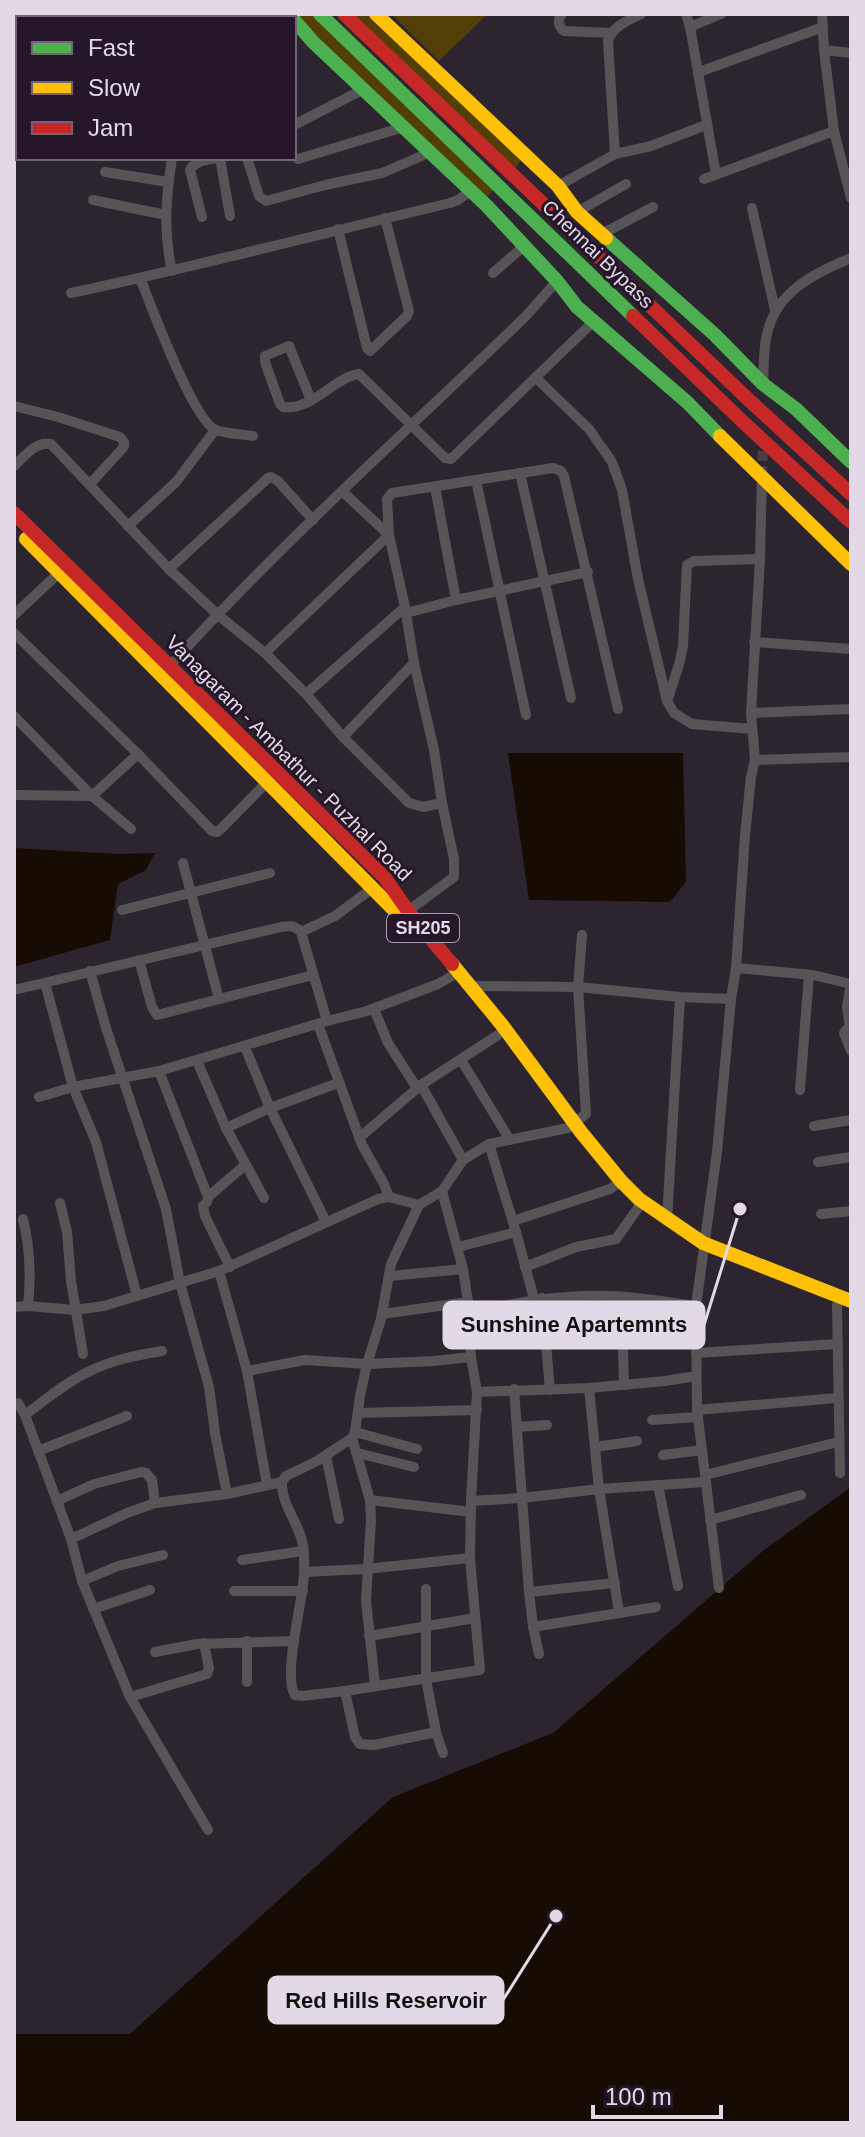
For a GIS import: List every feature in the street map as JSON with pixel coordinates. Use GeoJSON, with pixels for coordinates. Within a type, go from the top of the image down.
{"type":"FeatureCollection","features":[{"type":"Feature","properties":{"kind":"main road","name":"Chennai Bypass"},"geometry":{"type":"LineString","coordinates":[[320,14],[851,522]]}},
{"type":"Feature","properties":{"kind":"main road","name":"Chennai Bypass"},"geometry":{"type":"LineString","coordinates":[[344,14],[851,494]]}},
{"type":"Feature","properties":{"kind":"main road"},"geometry":{"type":"LineString","coordinates":[[376,14],[558,186],[577,212],[851,462]]}},
{"type":"Feature","properties":{"kind":"main road"},"geometry":{"type":"LineString","coordinates":[[296,22],[313,42],[487,206],[577,307],[688,403],[851,564]]}},
{"type":"Feature","properties":{"kind":"main road","name":"Vanagaram - Ambathur - Puzhal Road"},"geometry":{"type":"LineString","coordinates":[[14,513],[63,568],[166,670],[385,878],[456,973],[471,986],[571,1125],[618,1184],[703,1248],[846,1306]]}},
{"type":"Feature","properties":{"kind":"main road"},"geometry":{"type":"LineString","coordinates":[[14,528],[63,568]]}},
{"type":"Feature","properties":{"kind":"main road"},"geometry":{"type":"LineString","coordinates":[[166,670],[297,814],[374,887],[456,973],[498,1035],[571,1125]]}},
{"type":"Feature","properties":{"kind":"main road"},"geometry":{"type":"LineString","coordinates":[[618,1184],[638,1208],[703,1248]]}},
{"type":"Feature","properties":{"kind":"street"},"geometry":{"type":"LineString","coordinates":[[562,14],[559,25],[564,31],[611,33]]}},
{"type":"Feature","properties":{"kind":"street"},"geometry":{"type":"LineString","coordinates":[[615,154],[608,41],[611,33],[641,14]]}},
{"type":"Feature","properties":{"kind":"street"},"geometry":{"type":"LineString","coordinates":[[686,14],[716,174]]}},
{"type":"Feature","properties":{"kind":"street"},"geometry":{"type":"LineString","coordinates":[[690,27],[721,14]]}},
{"type":"Feature","properties":{"kind":"street"},"geometry":{"type":"LineString","coordinates":[[822,14],[834,131],[851,198]]}},
{"type":"Feature","properties":{"kind":"street"},"geometry":{"type":"LineString","coordinates":[[699,72],[823,27]]}},
{"type":"Feature","properties":{"kind":"street"},"geometry":{"type":"LineString","coordinates":[[824,50],[851,53]]}},
{"type":"Feature","properties":{"kind":"street"},"geometry":{"type":"LineString","coordinates":[[296,124],[364,89]]}},
{"type":"Feature","properties":{"kind":"street"},"geometry":{"type":"LineString","coordinates":[[558,186],[615,154],[651,146],[706,125]]}},
{"type":"Feature","properties":{"kind":"street"},"geometry":{"type":"LineString","coordinates":[[298,159],[404,127]]}},
{"type":"Feature","properties":{"kind":"street"},"geometry":{"type":"LineString","coordinates":[[704,179],[834,131]]}},
{"type":"Feature","properties":{"kind":"street"},"geometry":{"type":"LineString","coordinates":[[248,160],[259,196],[266,201],[382,173],[431,152]]}},
{"type":"Feature","properties":{"kind":"street"},"geometry":{"type":"LineString","coordinates":[[172,160],[166,246],[172,271]]}},
{"type":"Feature","properties":{"kind":"street"},"geometry":{"type":"LineString","coordinates":[[202,217],[190,170],[197,163],[210,160]]}},
{"type":"Feature","properties":{"kind":"street"},"geometry":{"type":"LineString","coordinates":[[218,160],[230,216]]}},
{"type":"Feature","properties":{"kind":"street"},"geometry":{"type":"LineString","coordinates":[[105,172],[168,182]]}},
{"type":"Feature","properties":{"kind":"street"},"geometry":{"type":"LineString","coordinates":[[577,212],[626,184]]}},
{"type":"Feature","properties":{"kind":"street"},"geometry":{"type":"LineString","coordinates":[[71,293],[450,203],[470,191]]}},
{"type":"Feature","properties":{"kind":"street"},"geometry":{"type":"LineString","coordinates":[[93,200],[166,215]]}},
{"type":"Feature","properties":{"kind":"street"},"geometry":{"type":"LineString","coordinates":[[602,234],[653,207]]}},
{"type":"Feature","properties":{"kind":"street"},"geometry":{"type":"LineString","coordinates":[[752,208],[775,310]]}},
{"type":"Feature","properties":{"kind":"street"},"geometry":{"type":"LineString","coordinates":[[338,229],[370,351],[409,311],[385,218]]}},
{"type":"Feature","properties":{"kind":"street"},"geometry":{"type":"LineString","coordinates":[[493,273],[524,246]]}},
{"type":"Feature","properties":{"kind":"street"},"geometry":{"type":"LineString","coordinates":[[763,384],[766,335],[775,310],[798,285],[851,258]]}},
{"type":"Feature","properties":{"kind":"street"},"geometry":{"type":"LineString","coordinates":[[140,278],[162,335],[207,424],[215,430],[253,436]]}},
{"type":"Feature","properties":{"kind":"street"},"geometry":{"type":"LineString","coordinates":[[166,670],[313,520],[526,316],[557,281]]}},
{"type":"Feature","properties":{"kind":"street"},"geometry":{"type":"LineString","coordinates":[[311,400],[289,346],[265,356],[283,407],[295,407],[311,400],[326,392],[350,376],[359,374],[445,458],[451,459],[593,322]]}},
{"type":"Feature","properties":{"kind":"street"},"geometry":{"type":"LineString","coordinates":[[536,378],[589,429],[615,469],[667,701],[674,713],[692,724],[752,729]]}},
{"type":"Feature","properties":{"kind":"street"},"geometry":{"type":"LineString","coordinates":[[14,406],[58,417],[123,440],[122,449],[90,484]]}},
{"type":"Feature","properties":{"kind":"street"},"geometry":{"type":"LineString","coordinates":[[128,526],[176,482],[215,430]]}},
{"type":"Feature","properties":{"kind":"street"},"geometry":{"type":"LineString","coordinates":[[14,466],[37,445],[51,444],[169,569],[265,653],[409,803],[423,807],[442,803]]}},
{"type":"Feature","properties":{"kind":"street"},"geometry":{"type":"LineString","coordinates":[[408,911],[454,877],[454,859],[389,535],[387,508],[392,493],[553,468],[561,471],[588,572],[618,709]]}},
{"type":"Feature","properties":{"kind":"street"},"geometry":{"type":"LineString","coordinates":[[520,473],[571,698]]}},
{"type":"Feature","properties":{"kind":"street"},"geometry":{"type":"LineString","coordinates":[[719,1588],[698,1413],[696,1306],[717,1152],[736,968],[745,835],[755,760],[751,713],[762,476]]}},
{"type":"Feature","properties":{"kind":"street"},"geometry":{"type":"LineString","coordinates":[[169,569],[268,478],[275,478],[313,520]]}},
{"type":"Feature","properties":{"kind":"street"},"geometry":{"type":"LineString","coordinates":[[476,480],[526,715]]}},
{"type":"Feature","properties":{"kind":"street"},"geometry":{"type":"LineString","coordinates":[[435,487],[456,600]]}},
{"type":"Feature","properties":{"kind":"street"},"geometry":{"type":"LineString","coordinates":[[343,492],[389,535]]}},
{"type":"Feature","properties":{"kind":"street"},"geometry":{"type":"LineString","coordinates":[[265,653],[389,535]]}},
{"type":"Feature","properties":{"kind":"street"},"geometry":{"type":"LineString","coordinates":[[667,701],[683,646],[687,565],[694,561],[760,559]]}},
{"type":"Feature","properties":{"kind":"street"},"geometry":{"type":"LineString","coordinates":[[14,615],[63,568]]}},
{"type":"Feature","properties":{"kind":"street"},"geometry":{"type":"LineString","coordinates":[[306,694],[406,610],[588,572]]}},
{"type":"Feature","properties":{"kind":"street"},"geometry":{"type":"LineString","coordinates":[[14,633],[212,831],[222,828],[268,781]]}},
{"type":"Feature","properties":{"kind":"street"},"geometry":{"type":"LineString","coordinates":[[754,642],[851,649]]}},
{"type":"Feature","properties":{"kind":"street"},"geometry":{"type":"LineString","coordinates":[[343,737],[414,663]]}},
{"type":"Feature","properties":{"kind":"street"},"geometry":{"type":"LineString","coordinates":[[751,713],[851,709]]}},
{"type":"Feature","properties":{"kind":"street"},"geometry":{"type":"LineString","coordinates":[[14,716],[92,796],[131,829]]}},
{"type":"Feature","properties":{"kind":"street"},"geometry":{"type":"LineString","coordinates":[[14,795],[92,796],[138,754]]}},
{"type":"Feature","properties":{"kind":"street"},"geometry":{"type":"LineString","coordinates":[[755,760],[851,757]]}},
{"type":"Feature","properties":{"kind":"street"},"geometry":{"type":"LineString","coordinates":[[183,863],[219,999]]}},
{"type":"Feature","properties":{"kind":"street"},"geometry":{"type":"LineString","coordinates":[[122,910],[270,873]]}},
{"type":"Feature","properties":{"kind":"street"},"geometry":{"type":"LineString","coordinates":[[301,932],[335,916],[374,887]]}},
{"type":"Feature","properties":{"kind":"street"},"geometry":{"type":"LineString","coordinates":[[14,990],[281,927],[297,927],[313,975],[338,1083],[359,1138],[389,1197]]}},
{"type":"Feature","properties":{"kind":"street"},"geometry":{"type":"LineString","coordinates":[[375,1685],[366,1600],[370,1500],[354,1435],[391,1264],[419,1205],[442,1191],[463,1160],[489,1144],[571,1125],[586,1114],[578,987],[582,935]]}},
{"type":"Feature","properties":{"kind":"street"},"geometry":{"type":"LineString","coordinates":[[139,960],[155,1014],[313,975]]}},
{"type":"Feature","properties":{"kind":"street"},"geometry":{"type":"LineString","coordinates":[[736,968],[809,975],[851,984],[847,1007],[851,1029],[844,1033],[851,1051]]}},
{"type":"Feature","properties":{"kind":"street"},"geometry":{"type":"LineString","coordinates":[[90,971],[166,1209],[180,1283],[209,1387],[227,1494]]}},
{"type":"Feature","properties":{"kind":"street"},"geometry":{"type":"LineString","coordinates":[[39,1097],[73,1087],[159,1071],[374,1009],[456,973]]}},
{"type":"Feature","properties":{"kind":"street"},"geometry":{"type":"LineString","coordinates":[[800,1090],[809,975]]}},
{"type":"Feature","properties":{"kind":"street"},"geometry":{"type":"LineString","coordinates":[[45,983],[73,1087],[96,1142],[137,1296]]}},
{"type":"Feature","properties":{"kind":"street"},"geometry":{"type":"LineString","coordinates":[[471,986],[578,987],[731,999]]}},
{"type":"Feature","properties":{"kind":"street"},"geometry":{"type":"LineString","coordinates":[[667,1219],[680,997]]}},
{"type":"Feature","properties":{"kind":"street"},"geometry":{"type":"LineString","coordinates":[[374,1009],[388,1043],[419,1086],[463,1160]]}},
{"type":"Feature","properties":{"kind":"street"},"geometry":{"type":"LineString","coordinates":[[359,1138],[419,1086],[498,1035]]}},
{"type":"Feature","properties":{"kind":"street"},"geometry":{"type":"LineString","coordinates":[[245,1047],[270,1108],[326,1222]]}},
{"type":"Feature","properties":{"kind":"street"},"geometry":{"type":"LineString","coordinates":[[461,1060],[510,1140]]}},
{"type":"Feature","properties":{"kind":"street"},"geometry":{"type":"LineString","coordinates":[[197,1061],[226,1128],[264,1198]]}},
{"type":"Feature","properties":{"kind":"street"},"geometry":{"type":"LineString","coordinates":[[159,1071],[208,1197]]}},
{"type":"Feature","properties":{"kind":"street"},"geometry":{"type":"LineString","coordinates":[[226,1128],[338,1083]]}},
{"type":"Feature","properties":{"kind":"street"},"geometry":{"type":"LineString","coordinates":[[814,1126],[851,1120]]}},
{"type":"Feature","properties":{"kind":"street"},"geometry":{"type":"LineString","coordinates":[[489,1144],[525,1267],[538,1298],[550,1390]]}},
{"type":"Feature","properties":{"kind":"street"},"geometry":{"type":"LineString","coordinates":[[818,1162],[851,1157]]}},
{"type":"Feature","properties":{"kind":"street"},"geometry":{"type":"LineString","coordinates":[[245,1165],[208,1197],[203,1211],[224,1269],[247,1371],[267,1485]]}},
{"type":"Feature","properties":{"kind":"street"},"geometry":{"type":"LineString","coordinates":[[458,1247],[618,1184]]}},
{"type":"Feature","properties":{"kind":"street"},"geometry":{"type":"LineString","coordinates":[[417,1449],[354,1435],[326,1456],[286,1476],[282,1482],[281,1490],[302,1540],[303,1551],[303,1591],[294,1641],[291,1687],[295,1695],[345,1691],[480,1670],[470,1558],[477,1392],[463,1269],[442,1191]]}},
{"type":"Feature","properties":{"kind":"street"},"geometry":{"type":"LineString","coordinates":[[14,1307],[75,1310],[104,1306],[224,1269],[378,1199],[389,1197],[419,1205]]}},
{"type":"Feature","properties":{"kind":"street"},"geometry":{"type":"LineString","coordinates":[[60,1203],[67,1232],[83,1354]]}},
{"type":"Feature","properties":{"kind":"street"},"geometry":{"type":"LineString","coordinates":[[525,1267],[576,1247],[616,1239],[638,1208]]}},
{"type":"Feature","properties":{"kind":"street"},"geometry":{"type":"LineString","coordinates":[[821,1214],[851,1211]]}},
{"type":"Feature","properties":{"kind":"street"},"geometry":{"type":"LineString","coordinates":[[23,1219],[28,1252],[28,1306]]}},
{"type":"Feature","properties":{"kind":"street"},"geometry":{"type":"LineString","coordinates":[[390,1276],[463,1269]]}},
{"type":"Feature","properties":{"kind":"street"},"geometry":{"type":"LineString","coordinates":[[382,1314],[585,1296],[625,1297],[696,1306]]}},
{"type":"Feature","properties":{"kind":"street"},"geometry":{"type":"LineString","coordinates":[[625,1297],[625,1337]]}},
{"type":"Feature","properties":{"kind":"street"},"geometry":{"type":"LineString","coordinates":[[840,1473],[838,1344],[846,1306]]}},
{"type":"Feature","properties":{"kind":"street"},"geometry":{"type":"LineString","coordinates":[[696,1353],[838,1344]]}},
{"type":"Feature","properties":{"kind":"street"},"geometry":{"type":"LineString","coordinates":[[623,1350],[624,1385]]}},
{"type":"Feature","properties":{"kind":"street"},"geometry":{"type":"LineString","coordinates":[[25,1415],[91,1370],[132,1356],[162,1351]]}},
{"type":"Feature","properties":{"kind":"street"},"geometry":{"type":"LineString","coordinates":[[247,1371],[305,1360],[367,1364],[471,1357]]}},
{"type":"Feature","properties":{"kind":"street"},"geometry":{"type":"LineString","coordinates":[[477,1392],[589,1388],[696,1376]]}},
{"type":"Feature","properties":{"kind":"street"},"geometry":{"type":"LineString","coordinates":[[589,1388],[599,1489],[619,1612]]}},
{"type":"Feature","properties":{"kind":"street"},"geometry":{"type":"LineString","coordinates":[[514,1389],[529,1592],[539,1654]]}},
{"type":"Feature","properties":{"kind":"street"},"geometry":{"type":"LineString","coordinates":[[652,1420],[837,1398]]}},
{"type":"Feature","properties":{"kind":"street"},"geometry":{"type":"LineString","coordinates":[[15,1400],[25,1415],[71,1539],[82,1581],[130,1697],[208,1830]]}},
{"type":"Feature","properties":{"kind":"street"},"geometry":{"type":"LineString","coordinates":[[358,1413],[477,1410]]}},
{"type":"Feature","properties":{"kind":"street"},"geometry":{"type":"LineString","coordinates":[[38,1451],[127,1416]]}},
{"type":"Feature","properties":{"kind":"street"},"geometry":{"type":"LineString","coordinates":[[517,1427],[547,1425]]}},
{"type":"Feature","properties":{"kind":"street"},"geometry":{"type":"LineString","coordinates":[[595,1447],[637,1441]]}},
{"type":"Feature","properties":{"kind":"street"},"geometry":{"type":"LineString","coordinates":[[370,1500],[471,1506],[599,1489],[658,1485],[705,1478],[838,1442]]}},
{"type":"Feature","properties":{"kind":"street"},"geometry":{"type":"LineString","coordinates":[[663,1455],[702,1450]]}},
{"type":"Feature","properties":{"kind":"street"},"geometry":{"type":"LineString","coordinates":[[357,1453],[414,1467]]}},
{"type":"Feature","properties":{"kind":"street"},"geometry":{"type":"LineString","coordinates":[[326,1456],[339,1519]]}},
{"type":"Feature","properties":{"kind":"street"},"geometry":{"type":"LineString","coordinates":[[57,1501],[94,1484],[141,1472],[150,1478],[155,1503]]}},
{"type":"Feature","properties":{"kind":"street"},"geometry":{"type":"LineString","coordinates":[[71,1539],[155,1503],[227,1494],[282,1482]]}},
{"type":"Feature","properties":{"kind":"street"},"geometry":{"type":"LineString","coordinates":[[658,1485],[678,1586]]}},
{"type":"Feature","properties":{"kind":"street"},"geometry":{"type":"LineString","coordinates":[[710,1520],[801,1495]]}},
{"type":"Feature","properties":{"kind":"street"},"geometry":{"type":"LineString","coordinates":[[242,1560],[303,1551]]}},
{"type":"Feature","properties":{"kind":"street"},"geometry":{"type":"LineString","coordinates":[[82,1581],[118,1566],[163,1555]]}},
{"type":"Feature","properties":{"kind":"street"},"geometry":{"type":"LineString","coordinates":[[304,1572],[470,1558]]}},
{"type":"Feature","properties":{"kind":"street"},"geometry":{"type":"LineString","coordinates":[[529,1592],[615,1583]]}},
{"type":"Feature","properties":{"kind":"street"},"geometry":{"type":"LineString","coordinates":[[426,1589],[426,1679],[443,1753]]}},
{"type":"Feature","properties":{"kind":"street"},"geometry":{"type":"LineString","coordinates":[[93,1609],[150,1590]]}},
{"type":"Feature","properties":{"kind":"street"},"geometry":{"type":"LineString","coordinates":[[234,1591],[303,1591]]}},
{"type":"Feature","properties":{"kind":"street"},"geometry":{"type":"LineString","coordinates":[[533,1627],[656,1607]]}},
{"type":"Feature","properties":{"kind":"street"},"geometry":{"type":"LineString","coordinates":[[369,1636],[475,1618]]}},
{"type":"Feature","properties":{"kind":"street"},"geometry":{"type":"LineString","coordinates":[[247,1641],[247,1682]]}},
{"type":"Feature","properties":{"kind":"street"},"geometry":{"type":"LineString","coordinates":[[155,1652],[204,1643],[294,1641]]}},
{"type":"Feature","properties":{"kind":"street"},"geometry":{"type":"LineString","coordinates":[[130,1697],[207,1674],[209,1668],[204,1643]]}},
{"type":"Feature","properties":{"kind":"street"},"geometry":{"type":"LineString","coordinates":[[345,1691],[355,1737],[360,1744],[374,1745],[436,1732]]}},
{"type":"Feature","properties":{"kind":"shaded area"},"geometry":{"type":"Polygon","coordinates":[[[14,14],[230,16],[16,16],[14,110],[14,14]]]}},
{"type":"Feature","properties":{"kind":"shaded area"},"geometry":{"type":"Polygon","coordinates":[[[295,14],[313,14],[494,189],[486,198],[318,39],[295,14]]]}},
{"type":"Feature","properties":{"kind":"shaded area"},"geometry":{"type":"Polygon","coordinates":[[[352,14],[369,14],[522,159],[515,169],[352,14]]]}},
{"type":"Feature","properties":{"kind":"shaded area"},"geometry":{"type":"Polygon","coordinates":[[[391,14],[488,14],[439,61],[391,14]]]}},
{"type":"Feature","properties":{"kind":"shaded area"},"geometry":{"type":"Polygon","coordinates":[[[508,753],[683,753],[686,882],[670,902],[529,900],[508,753]]]}},
{"type":"Feature","properties":{"kind":"shaded area"},"geometry":{"type":"Polygon","coordinates":[[[14,848],[155,853],[146,870],[118,884],[110,940],[14,967],[14,848]]]}},
{"type":"Feature","properties":{"kind":"shaded area"},"geometry":{"type":"Polygon","coordinates":[[[851,1487],[851,2123],[14,2123],[14,2034],[130,2034],[393,1797],[553,1733],[764,1550],[851,1487]]]}},
{"type":"Feature","properties":{"kind":"tunnel"},"geometry":{"type":"LineString","coordinates":[[762,476],[763,442]]}},
{"type":"Feature","properties":{"kind":"traffic: fast"},"geometry":{"type":"LineString","coordinates":[[320,14],[633,316]]}},
{"type":"Feature","properties":{"kind":"traffic: fast"},"geometry":{"type":"LineString","coordinates":[[296,22],[313,42],[487,206],[577,307],[688,403],[720,436]]}},
{"type":"Feature","properties":{"kind":"traffic: fast"},"geometry":{"type":"LineString","coordinates":[[606,238],[851,462]]}},
{"type":"Feature","properties":{"kind":"traffic: slow"},"geometry":{"type":"LineString","coordinates":[[376,14],[558,186],[577,212],[606,238]]}},
{"type":"Feature","properties":{"kind":"traffic: slow"},"geometry":{"type":"LineString","coordinates":[[720,436],[851,564]]}},
{"type":"Feature","properties":{"kind":"traffic: slow"},"geometry":{"type":"LineString","coordinates":[[26,539],[404,920]]}},
{"type":"Feature","properties":{"kind":"traffic: slow"},"geometry":{"type":"LineString","coordinates":[[452,964],[502,1025],[581,1132],[639,1199],[703,1243],[851,1301]]}},
{"type":"Feature","properties":{"kind":"traffic: jam"},"geometry":{"type":"LineString","coordinates":[[344,14],[851,494]]}},
{"type":"Feature","properties":{"kind":"traffic: jam"},"geometry":{"type":"LineString","coordinates":[[633,316],[851,522]]}},
{"type":"Feature","properties":{"kind":"traffic: jam"},"geometry":{"type":"LineString","coordinates":[[14,513],[385,878],[452,964]]}},
{"type":"Feature","properties":{"kind":"place","name":"Sunshine Apartemnts"},"geometry":{"type":"Point","coordinates":[740,1209]}},
{"type":"Feature","properties":{"kind":"place","name":"Red Hills Reservoir"},"geometry":{"type":"Point","coordinates":[556,1916]}}]}
